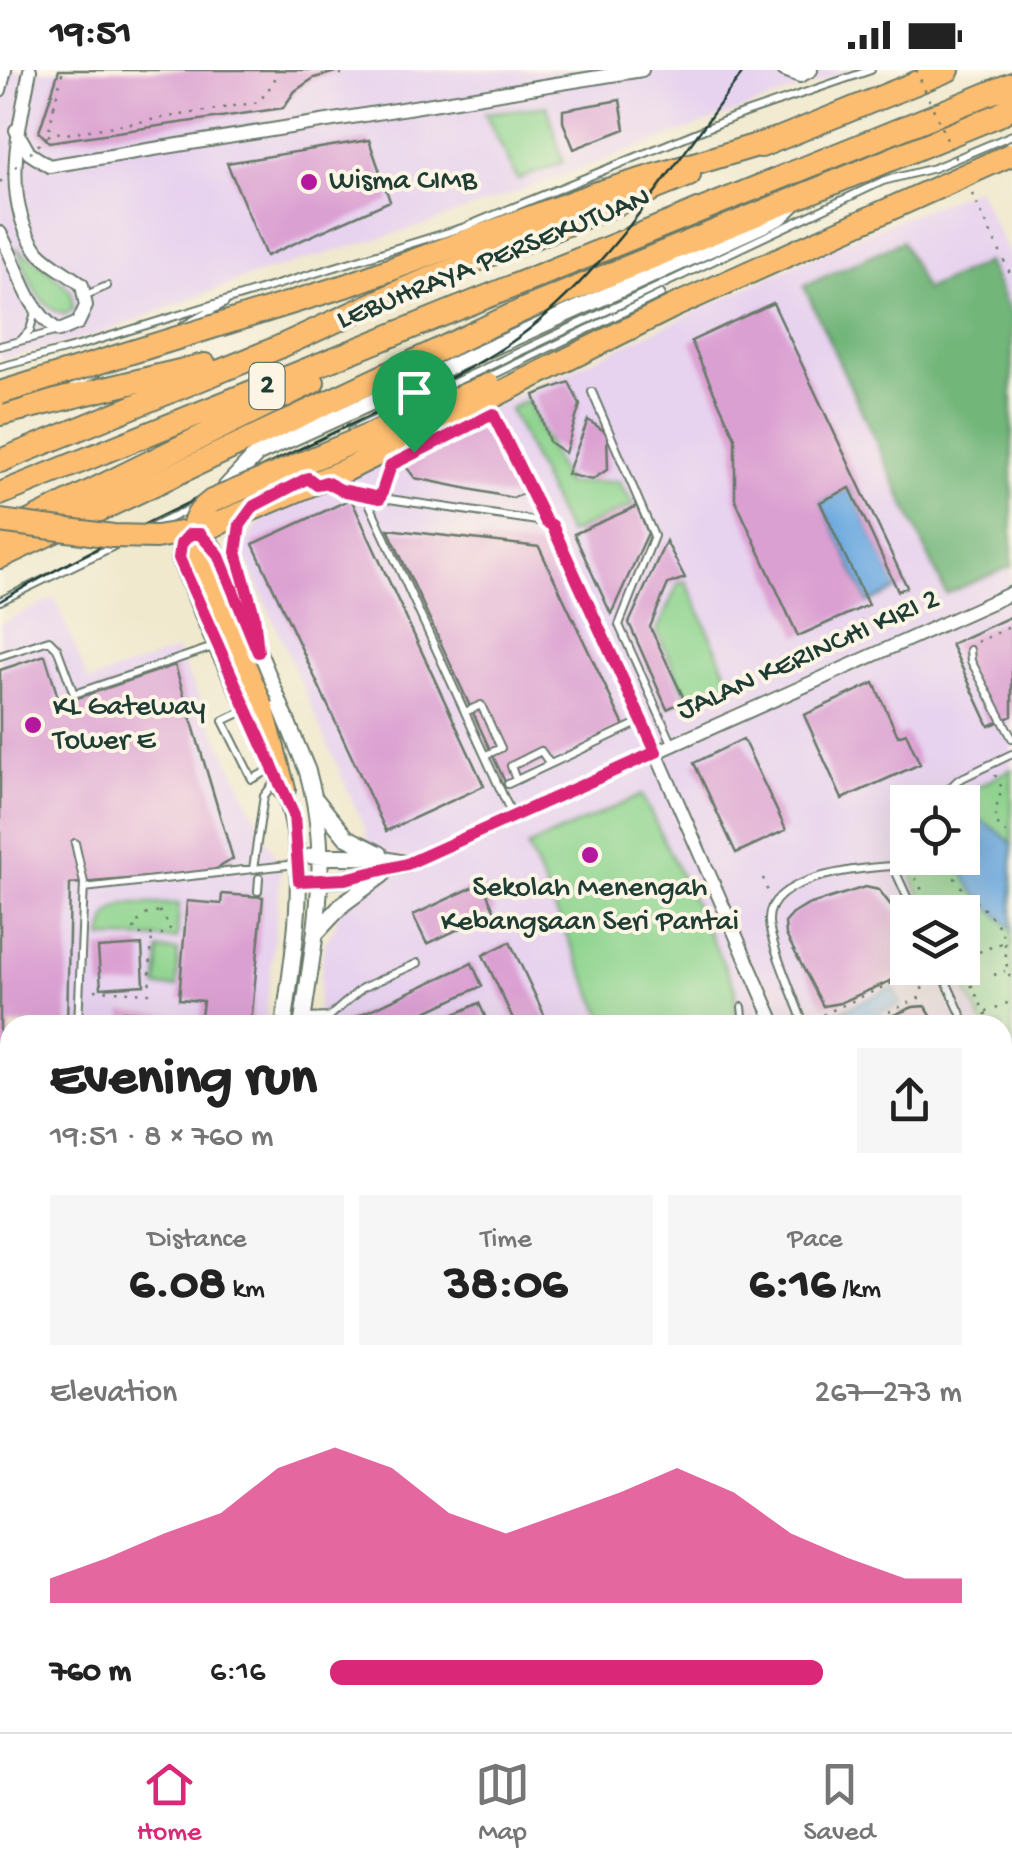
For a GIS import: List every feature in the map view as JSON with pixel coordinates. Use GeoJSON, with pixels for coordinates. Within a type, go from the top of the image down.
{"type":"FeatureCollection","features":[{"type":"Feature","properties":{"kind":"highway","name":"LEBUHRAYA PERSEKUTUAN"},"geometry":{"type":"LineString","coordinates":[[0,461],[277,348],[407,288],[948,70]]}},
{"type":"Feature","properties":{"kind":"highway","name":"LEBUHRAYA PERSEKUTUAN"},"geometry":{"type":"LineString","coordinates":[[0,494],[1012,84]]}},
{"type":"Feature","properties":{"kind":"highway"},"geometry":{"type":"LineString","coordinates":[[904,128],[1009,108]]}},
{"type":"Feature","properties":{"kind":"highway"},"geometry":{"type":"LineString","coordinates":[[5,547],[523,310],[1009,108]]}},
{"type":"Feature","properties":{"kind":"highway"},"geometry":{"type":"LineString","coordinates":[[0,394],[352,284],[594,194],[778,139]]}},
{"type":"Feature","properties":{"kind":"highway"},"geometry":{"type":"LineString","coordinates":[[279,778],[196,550],[192,528],[198,511],[212,501],[666,300],[1012,154]]}},
{"type":"Feature","properties":{"kind":"highway"},"geometry":{"type":"LineString","coordinates":[[5,547],[184,444],[533,277]]}},
{"type":"Feature","properties":{"kind":"highway"},"geometry":{"type":"LineString","coordinates":[[0,522],[112,536],[156,537],[205,529],[348,469],[666,300]]}},
{"type":"Feature","properties":{"kind":"highway"},"geometry":{"type":"LineString","coordinates":[[0,414],[277,348]]}},
{"type":"Feature","properties":{"kind":"street"},"geometry":{"type":"LineString","coordinates":[[0,90],[5,70]]}},
{"type":"Feature","properties":{"kind":"street"},"geometry":{"type":"LineString","coordinates":[[0,233],[36,310],[59,331],[78,323],[84,314],[86,294],[82,285],[35,250],[20,220],[9,171],[30,70]]}},
{"type":"Feature","properties":{"kind":"street"},"geometry":{"type":"LineString","coordinates":[[16,130],[29,153],[49,166],[642,70]]}},
{"type":"Feature","properties":{"kind":"street"},"geometry":{"type":"LineString","coordinates":[[784,70],[800,76],[811,70]]}},
{"type":"Feature","properties":{"kind":"street"},"geometry":{"type":"LineString","coordinates":[[218,554],[217,520],[224,491],[257,454],[780,217],[802,196]]}},
{"type":"Feature","properties":{"kind":"street"},"geometry":{"type":"LineString","coordinates":[[5,547],[94,531],[140,536],[179,558]]}},
{"type":"Feature","properties":{"kind":"street"},"geometry":{"type":"LineString","coordinates":[[255,708],[216,646],[179,558],[181,544],[196,534],[206,538],[218,554],[316,800],[322,881],[304,1015]]}},
{"type":"Feature","properties":{"kind":"street","name":"JALAN KERINCHI KIRI 2"},"geometry":{"type":"LineString","coordinates":[[397,864],[1011,597]]}},
{"type":"Feature","properties":{"kind":"street"},"geometry":{"type":"LineString","coordinates":[[656,752],[738,931],[770,1015]]}},
{"type":"Feature","properties":{"kind":"street"},"geometry":{"type":"LineString","coordinates":[[279,778],[294,815],[299,881],[285,1015]]}},
{"type":"Feature","properties":{"kind":"street"},"geometry":{"type":"LineString","coordinates":[[316,800],[346,837],[397,864]]}},
{"type":"Feature","properties":{"kind":"street"},"geometry":{"type":"LineString","coordinates":[[298,860],[320,856],[397,864]]}},
{"type":"Feature","properties":{"kind":"street"},"geometry":{"type":"LineString","coordinates":[[299,881],[322,881],[397,864]]}},
{"type":"Feature","properties":{"kind":"street"},"geometry":{"type":"LineString","coordinates":[[315,933],[344,903],[397,864]]}},
{"type":"Feature","properties":{"kind":"lane"},"geometry":{"type":"LineString","coordinates":[[0,367],[465,227],[734,117],[871,70]]}},
{"type":"Feature","properties":{"kind":"lane"},"geometry":{"type":"LineString","coordinates":[[147,530],[723,253],[883,180],[934,168],[1012,135]]}},
{"type":"Feature","properties":{"kind":"lane"},"geometry":{"type":"LineString","coordinates":[[594,194],[617,165]]}},
{"type":"Feature","properties":{"kind":"lane"},"geometry":{"type":"LineString","coordinates":[[86,294],[107,286]]}},
{"type":"Feature","properties":{"kind":"lane"},"geometry":{"type":"LineString","coordinates":[[42,404],[246,292]]}},
{"type":"Feature","properties":{"kind":"lane"},"geometry":{"type":"LineString","coordinates":[[340,458],[367,440],[544,348],[666,300]]}},
{"type":"Feature","properties":{"kind":"lane"},"geometry":{"type":"LineString","coordinates":[[20,341],[30,330],[36,310]]}},
{"type":"Feature","properties":{"kind":"lane"},"geometry":{"type":"LineString","coordinates":[[0,346],[59,331]]}},
{"type":"Feature","properties":{"kind":"lane"},"geometry":{"type":"LineString","coordinates":[[592,392],[654,536],[619,625],[673,744]]}},
{"type":"Feature","properties":{"kind":"lane"},"geometry":{"type":"LineString","coordinates":[[380,498],[391,465],[493,414],[546,522]]}},
{"type":"Feature","properties":{"kind":"lane"},"geometry":{"type":"LineString","coordinates":[[414,452],[426,452],[439,445]]}},
{"type":"Feature","properties":{"kind":"lane"},"geometry":{"type":"LineString","coordinates":[[258,652],[254,615],[236,552],[240,525],[254,506],[308,475],[313,466],[325,466],[329,476],[317,485],[308,475]]}},
{"type":"Feature","properties":{"kind":"lane"},"geometry":{"type":"LineString","coordinates":[[326,482],[369,496],[552,525],[656,752]]}},
{"type":"Feature","properties":{"kind":"lane"},"geometry":{"type":"LineString","coordinates":[[369,496],[512,816]]}},
{"type":"Feature","properties":{"kind":"lane"},"geometry":{"type":"LineString","coordinates":[[0,601],[124,541]]}},
{"type":"Feature","properties":{"kind":"lane"},"geometry":{"type":"LineString","coordinates":[[0,656],[49,640],[56,648],[75,698],[216,646]]}},
{"type":"Feature","properties":{"kind":"lane"},"geometry":{"type":"LineString","coordinates":[[972,646],[971,661],[1009,724],[1012,738]]}},
{"type":"Feature","properties":{"kind":"lane"},"geometry":{"type":"LineString","coordinates":[[466,712],[481,704],[502,748],[486,755]]}},
{"type":"Feature","properties":{"kind":"lane"},"geometry":{"type":"LineString","coordinates":[[255,708],[223,721],[252,779],[279,778]]}},
{"type":"Feature","properties":{"kind":"lane"},"geometry":{"type":"LineString","coordinates":[[550,764],[542,752],[510,766],[512,782],[642,721]]}},
{"type":"Feature","properties":{"kind":"lane"},"geometry":{"type":"LineString","coordinates":[[953,785],[1012,754]]}},
{"type":"Feature","properties":{"kind":"lane"},"geometry":{"type":"LineString","coordinates":[[253,869],[264,796],[279,778]]}},
{"type":"Feature","properties":{"kind":"lane"},"geometry":{"type":"LineString","coordinates":[[75,844],[84,888],[78,1015]]}},
{"type":"Feature","properties":{"kind":"lane"},"geometry":{"type":"LineString","coordinates":[[84,888],[218,869],[253,869],[298,860]]}},
{"type":"Feature","properties":{"kind":"lane"},"geometry":{"type":"LineString","coordinates":[[801,1015],[769,924],[773,906],[781,896],[807,881],[890,866]]}},
{"type":"Feature","properties":{"kind":"lane"},"geometry":{"type":"LineString","coordinates":[[258,891],[259,878]]}},
{"type":"Feature","properties":{"kind":"lane"},"geometry":{"type":"LineString","coordinates":[[333,1015],[362,988],[418,963]]}},
{"type":"Feature","properties":{"kind":"lane"},"geometry":{"type":"LineString","coordinates":[[948,985],[961,1015]]}},
{"type":"Feature","properties":{"kind":"lane"},"geometry":{"type":"LineString","coordinates":[[742,1007],[743,1015]]}},
{"type":"Feature","properties":{"kind":"path"},"geometry":{"type":"LineString","coordinates":[[48,136],[63,70]]}},
{"type":"Feature","properties":{"kind":"path"},"geometry":{"type":"LineString","coordinates":[[0,182],[54,132],[66,134],[258,102],[279,70]]}},
{"type":"Feature","properties":{"kind":"path"},"geometry":{"type":"LineString","coordinates":[[330,70],[348,76]]}},
{"type":"Feature","properties":{"kind":"path"},"geometry":{"type":"LineString","coordinates":[[852,626],[897,606],[903,619]]}},
{"type":"Feature","properties":{"kind":"path"},"geometry":{"type":"LineString","coordinates":[[972,646],[1012,626]]}},
{"type":"Feature","properties":{"kind":"path"},"geometry":{"type":"LineString","coordinates":[[1003,770],[994,774],[1002,788],[996,824],[1012,839]]}},
{"type":"Feature","properties":{"kind":"path"},"geometry":{"type":"LineString","coordinates":[[975,785],[980,781]]}},
{"type":"Feature","properties":{"kind":"path"},"geometry":{"type":"LineString","coordinates":[[954,875],[965,894],[984,909],[1006,942],[1006,970],[1012,982]]}},
{"type":"Feature","properties":{"kind":"path"},"geometry":{"type":"LineString","coordinates":[[763,878],[773,906]]}},
{"type":"Feature","properties":{"kind":"path"},"geometry":{"type":"LineString","coordinates":[[159,911],[171,928],[166,934],[152,935],[137,936],[133,926],[147,914],[159,911]]}},
{"type":"Feature","properties":{"kind":"path"},"geometry":{"type":"LineString","coordinates":[[95,990],[149,992],[152,935]]}},
{"type":"Feature","properties":{"kind":"path"},"geometry":{"type":"LineString","coordinates":[[980,952],[1006,942]]}},
{"type":"Feature","properties":{"kind":"path"},"geometry":{"type":"LineString","coordinates":[[994,975],[1006,970]]}},
{"type":"Feature","properties":{"kind":"path"},"geometry":{"type":"LineString","coordinates":[[821,1015],[890,984]]}},
{"type":"Feature","properties":{"kind":"path"},"geometry":{"type":"LineString","coordinates":[[971,985],[984,1013],[1012,1001]]}},
{"type":"Feature","properties":{"kind":"path"},"geometry":{"type":"LineString","coordinates":[[922,989],[928,986]]}},
{"type":"Feature","properties":{"kind":"path"},"geometry":{"type":"LineString","coordinates":[[882,1015],[924,996]]}},
{"type":"Feature","properties":{"kind":"shaded area"},"geometry":{"type":"Polygon","coordinates":[[[0,70],[853,70],[425,225],[248,277],[100,334],[0,360],[0,70]]]}},
{"type":"Feature","properties":{"kind":"shaded area"},"geometry":{"type":"Polygon","coordinates":[[[977,188],[1012,261],[1012,1015],[317,1015],[324,944],[333,930],[367,834],[244,553],[247,540],[267,513],[850,239],[977,188]]]}},
{"type":"Feature","properties":{"kind":"shaded area"},"geometry":{"type":"Polygon","coordinates":[[[55,598],[89,682],[176,650],[281,869],[266,1015],[0,1015],[0,624],[55,598]]]}},
{"type":"Feature","properties":{"kind":"green space"},"geometry":{"type":"Polygon","coordinates":[[[547,106],[563,162],[518,180],[485,113],[547,106]]]}},
{"type":"Feature","properties":{"kind":"green space"},"geometry":{"type":"Polygon","coordinates":[[[902,241],[925,290],[987,262],[1012,316],[1012,566],[946,594],[804,286],[902,241]]]}},
{"type":"Feature","properties":{"kind":"green space"},"geometry":{"type":"Polygon","coordinates":[[[18,249],[71,291],[73,309],[65,315],[46,304],[29,279],[18,249]]]}},
{"type":"Feature","properties":{"kind":"green space"},"geometry":{"type":"Polygon","coordinates":[[[527,400],[566,484],[618,481],[634,505],[568,534],[510,409],[527,400]]]}},
{"type":"Feature","properties":{"kind":"green space"},"geometry":{"type":"Polygon","coordinates":[[[686,581],[731,682],[689,701],[657,631],[678,584],[686,581]]]}},
{"type":"Feature","properties":{"kind":"green space"},"geometry":{"type":"Polygon","coordinates":[[[1012,769],[1012,1015],[978,1015],[964,985],[980,985],[980,895],[920,895],[913,875],[980,875],[980,785],[1012,769]]]}},
{"type":"Feature","properties":{"kind":"green space"},"geometry":{"type":"Polygon","coordinates":[[[642,795],[735,988],[735,1015],[603,1015],[527,847],[642,795]]]}},
{"type":"Feature","properties":{"kind":"green space"},"geometry":{"type":"Polygon","coordinates":[[[126,904],[179,904],[177,939],[102,938],[108,917],[126,904]]]}},
{"type":"Feature","properties":{"kind":"green space"},"geometry":{"type":"Polygon","coordinates":[[[159,950],[178,951],[177,987],[157,987],[159,950]]]}},
{"type":"Feature","properties":{"kind":"water"},"geometry":{"type":"Polygon","coordinates":[[[850,488],[898,589],[868,603],[820,502],[850,488]]]}},
{"type":"Feature","properties":{"kind":"water"},"geometry":{"type":"Polygon","coordinates":[[[980,819],[1012,845],[1012,930],[977,895],[965,876],[980,875],[980,819]]]}},
{"type":"Feature","properties":{"kind":"water"},"geometry":{"type":"Polygon","coordinates":[[[894,987],[901,1004],[874,1015],[835,1013],[894,987]]]}},
{"type":"Feature","properties":{"kind":"building"},"geometry":{"type":"Polygon","coordinates":[[[59,70],[336,72],[314,78],[295,91],[283,108],[49,142],[39,132],[59,70]]]}},
{"type":"Feature","properties":{"kind":"building"},"geometry":{"type":"Polygon","coordinates":[[[620,100],[625,129],[574,149],[563,122],[563,110],[620,100]]]}},
{"type":"Feature","properties":{"kind":"building","name":"Wisma CIMB"},"geometry":{"type":"Polygon","coordinates":[[[369,140],[390,201],[266,256],[227,163],[369,140]]]}},
{"type":"Feature","properties":{"kind":"building"},"geometry":{"type":"Polygon","coordinates":[[[773,303],[907,587],[898,591],[850,488],[820,502],[868,605],[798,636],[735,499],[735,438],[691,341],[773,303]]]}},
{"type":"Feature","properties":{"kind":"building"},"geometry":{"type":"Polygon","coordinates":[[[569,382],[580,405],[565,453],[549,442],[534,395],[569,382]]]}},
{"type":"Feature","properties":{"kind":"building"},"geometry":{"type":"Polygon","coordinates":[[[588,420],[607,433],[608,469],[592,480],[567,474],[588,420]]]}},
{"type":"Feature","properties":{"kind":"building"},"geometry":{"type":"Polygon","coordinates":[[[491,422],[525,493],[513,498],[415,478],[404,464],[491,422]]]}},
{"type":"Feature","properties":{"kind":"building"},"geometry":{"type":"Polygon","coordinates":[[[351,499],[484,786],[386,831],[253,544],[351,499]]]}},
{"type":"Feature","properties":{"kind":"building"},"geometry":{"type":"Polygon","coordinates":[[[637,506],[648,533],[611,614],[574,534],[637,506]]]}},
{"type":"Feature","properties":{"kind":"building"},"geometry":{"type":"Polygon","coordinates":[[[388,529],[539,547],[624,726],[505,782],[388,529]]]}},
{"type":"Feature","properties":{"kind":"building"},"geometry":{"type":"Polygon","coordinates":[[[666,541],[685,578],[668,584],[650,627],[685,701],[667,709],[629,623],[666,541]]]}},
{"type":"Feature","properties":{"kind":"building"},"geometry":{"type":"Polygon","coordinates":[[[1012,616],[1012,716],[989,726],[951,644],[1012,616]]]}},
{"type":"Feature","properties":{"kind":"building"},"geometry":{"type":"Polygon","coordinates":[[[45,655],[60,704],[175,665],[233,859],[211,872],[70,884],[67,1015],[0,1015],[0,670],[45,655]]]}},
{"type":"Feature","properties":{"kind":"building"},"geometry":{"type":"Polygon","coordinates":[[[874,683],[898,736],[906,733],[920,764],[842,799],[804,715],[874,683]]]}},
{"type":"Feature","properties":{"kind":"building"},"geometry":{"type":"Polygon","coordinates":[[[743,739],[786,830],[736,853],[694,763],[743,739]]]}},
{"type":"Feature","properties":{"kind":"building"},"geometry":{"type":"Polygon","coordinates":[[[482,883],[495,912],[427,944],[413,915],[482,883]]]}},
{"type":"Feature","properties":{"kind":"building"},"geometry":{"type":"Polygon","coordinates":[[[865,887],[879,890],[890,904],[890,981],[840,1003],[823,1006],[786,935],[785,923],[808,905],[865,887]]]}},
{"type":"Feature","properties":{"kind":"building"},"geometry":{"type":"Polygon","coordinates":[[[222,894],[263,897],[252,1015],[201,1015],[203,1001],[179,999],[187,901],[221,904],[222,894]]]}},
{"type":"Feature","properties":{"kind":"building"},"geometry":{"type":"Polygon","coordinates":[[[510,942],[544,1015],[511,1015],[483,955],[510,942]]]}},
{"type":"Feature","properties":{"kind":"building"},"geometry":{"type":"Polygon","coordinates":[[[142,945],[144,985],[101,988],[98,948],[142,945]]]}},
{"type":"Feature","properties":{"kind":"building"},"geometry":{"type":"Polygon","coordinates":[[[472,963],[482,986],[420,1015],[360,1015],[472,963]]]}},
{"type":"Feature","properties":{"kind":"building"},"geometry":{"type":"Polygon","coordinates":[[[479,1003],[484,1015],[453,1015],[479,1003]]]}},
{"type":"Feature","properties":{"kind":"building"},"geometry":{"type":"Polygon","coordinates":[[[925,1006],[931,1015],[894,1015],[925,1006]]]}},
{"type":"Feature","properties":{"kind":"building"},"geometry":{"type":"Polygon","coordinates":[[[123,1011],[175,1015],[123,1015],[123,1011]]]}},
{"type":"Feature","properties":{"kind":"tram line"},"geometry":{"type":"LineString","coordinates":[[0,601],[168,512],[442,382],[516,339],[596,266],[745,70]]}},
{"type":"Feature","properties":{"kind":"place","name":"Wisma CIMB"},"geometry":{"type":"Point","coordinates":[309,182]}},
{"type":"Feature","properties":{"kind":"place","name":"KL Gateway Tower E"},"geometry":{"type":"Point","coordinates":[33,725]}},
{"type":"Feature","properties":{"kind":"place","name":"Sekolah Menengah Kebangsaan Seri Pantai"},"geometry":{"type":"Point","coordinates":[590,855]}},
{"type":"Feature","properties":{"kind":"route"},"geometry":{"type":"LineString","coordinates":[[493,414],[546,522],[552,525],[656,752],[407,864],[345,879],[299,881],[294,815],[216,646],[179,551],[190,534],[206,538],[218,554],[258,652],[254,615],[236,552],[244,516],[254,506],[308,478],[313,484],[326,482],[341,490],[380,498],[391,465],[414,452],[493,414]]}}]}
